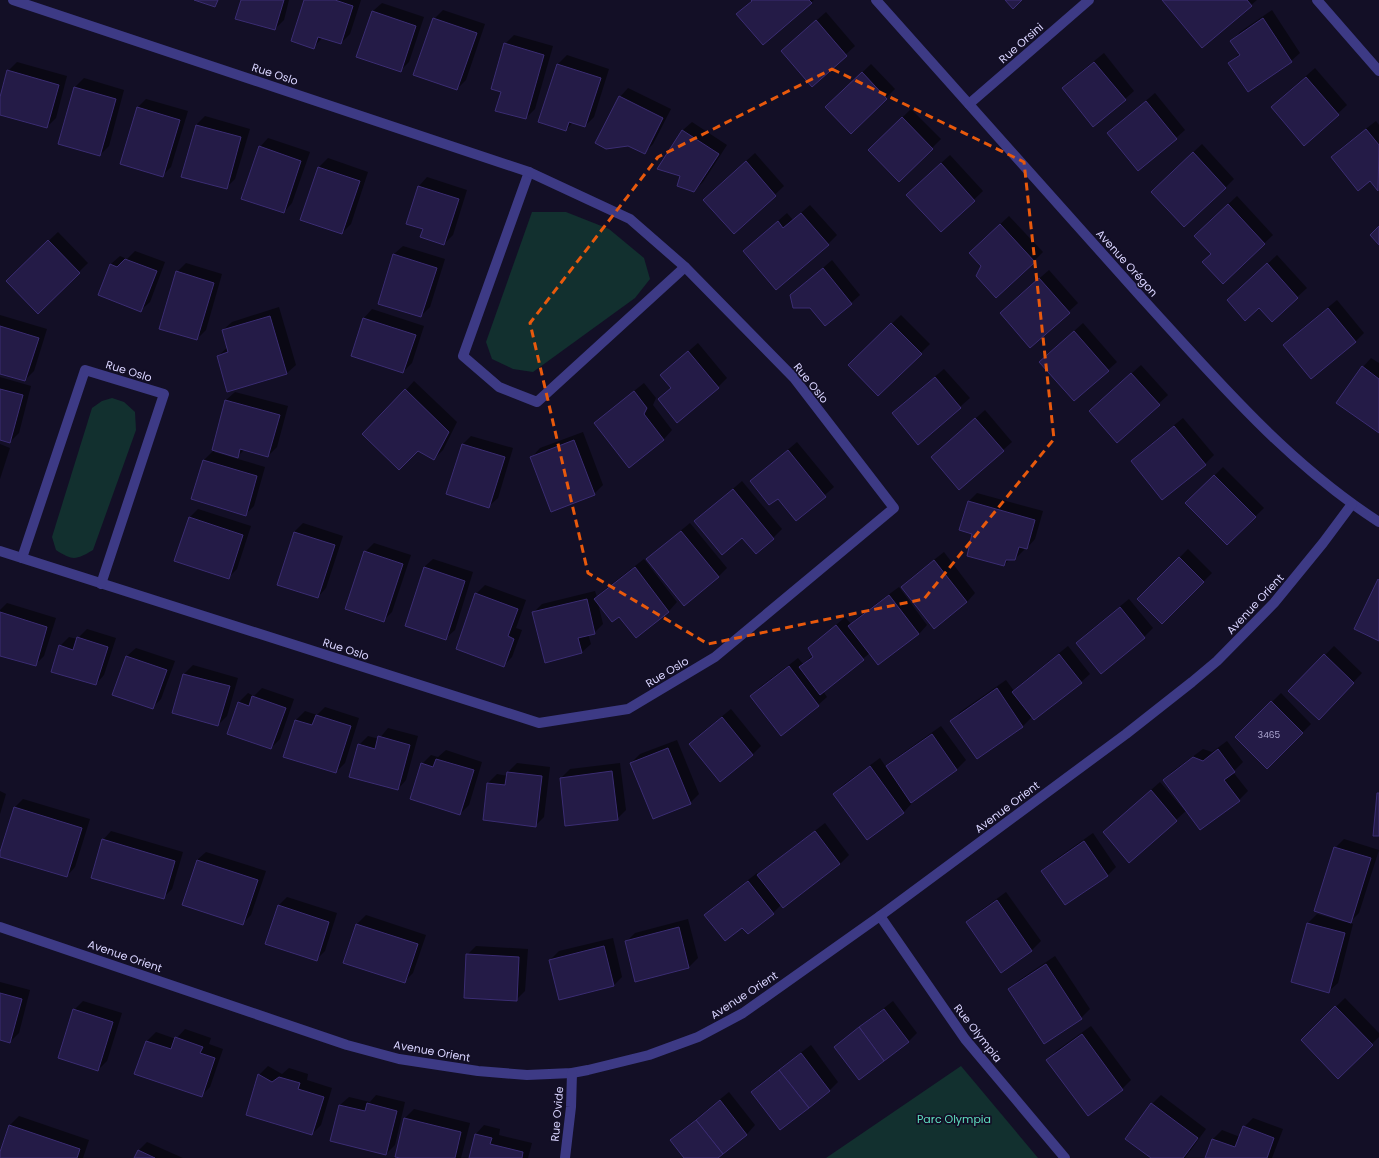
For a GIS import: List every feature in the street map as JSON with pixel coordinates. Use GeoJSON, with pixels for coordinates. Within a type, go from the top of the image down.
{"type":"FeatureCollection","features":[{"type":"Feature","properties":{"kind":"street","name":"Rue Oslo"},"geometry":{"type":"LineString","coordinates":[[0,551],[539,723],[628,709],[715,657],[894,508],[794,378],[686,267],[630,219],[528,172],[13,0]]}},
{"type":"Feature","properties":{"kind":"street","name":"Avenue Orégon"},"geometry":{"type":"LineString","coordinates":[[876,0],[1028,172],[1254,420],[1314,474],[1352,504],[1379,522]]}},
{"type":"Feature","properties":{"kind":"street","name":"Rue Orsini"},"geometry":{"type":"LineString","coordinates":[[969,104],[1089,0]]}},
{"type":"Feature","properties":{"kind":"street"},"geometry":{"type":"LineString","coordinates":[[1317,0],[1379,71]]}},
{"type":"Feature","properties":{"kind":"street"},"geometry":{"type":"LineString","coordinates":[[528,172],[463,356],[499,387],[537,402],[686,267]]}},
{"type":"Feature","properties":{"kind":"street","name":"Rue Oslo"},"geometry":{"type":"LineString","coordinates":[[22,558],[85,370],[164,394],[101,584]]}},
{"type":"Feature","properties":{"kind":"street","name":"Avenue Orient"},"geometry":{"type":"LineString","coordinates":[[0,927],[347,1045],[398,1059],[478,1071],[527,1075],[572,1073],[650,1055],[698,1038],[743,1013],[880,916],[1126,734],[1217,661],[1274,603],[1323,543],[1352,504]]}},
{"type":"Feature","properties":{"kind":"street","name":"Rue Olympia"},"geometry":{"type":"LineString","coordinates":[[880,916],[966,1039],[1065,1158]]}},
{"type":"Feature","properties":{"kind":"street","name":"Rue Ovide"},"geometry":{"type":"LineString","coordinates":[[565,1158],[571,1107],[572,1073]]}},
{"type":"Feature","properties":{"kind":"highlighted area"},"geometry":{"type":"Polygon","coordinates":[[[832,69],[1024,162],[1054,439],[924,599],[708,644],[588,573],[530,323],[658,157],[832,69]]]}},
{"type":"Feature","properties":{"kind":"green space"},"geometry":{"type":"Polygon","coordinates":[[[532,212],[566,212],[609,229],[644,258],[650,279],[635,298],[533,372],[513,369],[492,359],[486,342],[532,212]]]}},
{"type":"Feature","properties":{"kind":"green space"},"geometry":{"type":"Polygon","coordinates":[[[112,398],[124,402],[135,412],[136,430],[93,550],[82,556],[74,558],[56,550],[52,537],[92,408],[102,401],[112,398]]]}},
{"type":"Feature","properties":{"kind":"green space","name":"Parc Olympia"},"geometry":{"type":"Polygon","coordinates":[[[961,1066],[1038,1158],[826,1158],[961,1066]]]}},
{"type":"Feature","properties":{"kind":"building"},"geometry":{"type":"Polygon","coordinates":[[[194,0],[218,0],[215,7],[194,0]]]}},
{"type":"Feature","properties":{"kind":"building"},"geometry":{"type":"Polygon","coordinates":[[[241,0],[284,0],[275,30],[235,19],[241,0]]]}},
{"type":"Feature","properties":{"kind":"building"},"geometry":{"type":"Polygon","coordinates":[[[304,0],[335,0],[353,6],[341,44],[318,37],[314,49],[291,41],[304,0]]]}},
{"type":"Feature","properties":{"kind":"building"},"geometry":{"type":"Polygon","coordinates":[[[751,0],[809,0],[812,3],[763,45],[736,14],[752,1],[751,0]]]}},
{"type":"Feature","properties":{"kind":"building"},"geometry":{"type":"Polygon","coordinates":[[[1005,0],[1022,0],[1013,9],[1005,0]]]}},
{"type":"Feature","properties":{"kind":"building"},"geometry":{"type":"Polygon","coordinates":[[[1162,0],[1247,0],[1252,6],[1202,48],[1162,0]]]}},
{"type":"Feature","properties":{"kind":"building"},"geometry":{"type":"Polygon","coordinates":[[[372,11],[416,26],[401,72],[356,57],[372,11]]]}},
{"type":"Feature","properties":{"kind":"building"},"geometry":{"type":"Polygon","coordinates":[[[433,18],[477,33],[457,90],[413,75],[433,18]]]}},
{"type":"Feature","properties":{"kind":"building"},"geometry":{"type":"Polygon","coordinates":[[[1263,18],[1292,62],[1248,92],[1228,63],[1240,55],[1230,41],[1263,18]]]}},
{"type":"Feature","properties":{"kind":"building"},"geometry":{"type":"Polygon","coordinates":[[[816,20],[847,56],[812,87],[781,51],[816,20]]]}},
{"type":"Feature","properties":{"kind":"building"},"geometry":{"type":"Polygon","coordinates":[[[504,43],[544,55],[526,119],[495,111],[501,92],[491,89],[504,43]]]}},
{"type":"Feature","properties":{"kind":"building"},"geometry":{"type":"Polygon","coordinates":[[[1094,62],[1126,100],[1093,127],[1062,88],[1094,62]]]}},
{"type":"Feature","properties":{"kind":"building"},"geometry":{"type":"Polygon","coordinates":[[[557,64],[601,78],[585,127],[569,122],[566,131],[538,122],[557,64]]]}},
{"type":"Feature","properties":{"kind":"building"},"geometry":{"type":"Polygon","coordinates":[[[7,70],[59,85],[47,128],[0,115],[0,97],[7,70]]]}},
{"type":"Feature","properties":{"kind":"building"},"geometry":{"type":"Polygon","coordinates":[[[862,72],[887,99],[851,134],[825,107],[862,72]]]}},
{"type":"Feature","properties":{"kind":"building"},"geometry":{"type":"Polygon","coordinates":[[[1306,77],[1339,115],[1304,146],[1271,107],[1306,77]]]}},
{"type":"Feature","properties":{"kind":"building"},"geometry":{"type":"Polygon","coordinates":[[[74,87],[116,99],[100,156],[58,144],[74,87]]]}},
{"type":"Feature","properties":{"kind":"building"},"geometry":{"type":"Polygon","coordinates":[[[619,96],[663,118],[645,154],[628,146],[606,149],[595,143],[619,96]]]}},
{"type":"Feature","properties":{"kind":"building"},"geometry":{"type":"Polygon","coordinates":[[[1146,101],[1177,139],[1138,171],[1107,133],[1146,101]]]}},
{"type":"Feature","properties":{"kind":"building"},"geometry":{"type":"Polygon","coordinates":[[[137,107],[180,120],[163,177],[120,164],[137,107]]]}},
{"type":"Feature","properties":{"kind":"building"},"geometry":{"type":"Polygon","coordinates":[[[902,117],[933,149],[899,182],[868,150],[902,117]]]}},
{"type":"Feature","properties":{"kind":"building"},"geometry":{"type":"Polygon","coordinates":[[[196,125],[241,137],[227,189],[181,177],[196,125]]]}},
{"type":"Feature","properties":{"kind":"building"},"geometry":{"type":"Polygon","coordinates":[[[1366,129],[1379,145],[1378,191],[1370,181],[1358,191],[1331,157],[1366,129]]]}},
{"type":"Feature","properties":{"kind":"building"},"geometry":{"type":"Polygon","coordinates":[[[682,130],[719,154],[694,192],[677,186],[680,176],[657,169],[682,130]]]}},
{"type":"Feature","properties":{"kind":"building"},"geometry":{"type":"Polygon","coordinates":[[[259,146],[301,161],[284,213],[241,199],[259,146]]]}},
{"type":"Feature","properties":{"kind":"building"},"geometry":{"type":"Polygon","coordinates":[[[1193,152],[1226,188],[1184,227],[1151,192],[1193,152]]]}},
{"type":"Feature","properties":{"kind":"building"},"geometry":{"type":"Polygon","coordinates":[[[746,161],[776,196],[734,234],[703,200],[746,161]]]}},
{"type":"Feature","properties":{"kind":"building"},"geometry":{"type":"Polygon","coordinates":[[[941,163],[975,201],[941,232],[906,195],[941,163]]]}},
{"type":"Feature","properties":{"kind":"building"},"geometry":{"type":"Polygon","coordinates":[[[318,167],[360,181],[342,234],[300,220],[318,167]]]}},
{"type":"Feature","properties":{"kind":"building"},"geometry":{"type":"Polygon","coordinates":[[[418,186],[459,199],[444,245],[420,237],[423,229],[406,224],[418,186]]]}},
{"type":"Feature","properties":{"kind":"building"},"geometry":{"type":"Polygon","coordinates":[[[1228,204],[1265,244],[1223,284],[1202,262],[1211,254],[1194,236],[1228,204]]]}},
{"type":"Feature","properties":{"kind":"building"},"geometry":{"type":"Polygon","coordinates":[[[801,213],[829,245],[776,290],[743,251],[778,221],[783,228],[801,213]]]}},
{"type":"Feature","properties":{"kind":"building"},"geometry":{"type":"Polygon","coordinates":[[[1000,224],[1035,262],[996,298],[976,276],[981,266],[969,253],[1000,224]]]}},
{"type":"Feature","properties":{"kind":"building"},"geometry":{"type":"Polygon","coordinates":[[[1379,226],[1379,245],[1370,235],[1379,226]]]}},
{"type":"Feature","properties":{"kind":"building"},"geometry":{"type":"Polygon","coordinates":[[[48,240],[80,273],[38,314],[6,281],[48,240]]]}},
{"type":"Feature","properties":{"kind":"building"},"geometry":{"type":"Polygon","coordinates":[[[393,254],[437,268],[421,317],[378,304],[393,254]]]}},
{"type":"Feature","properties":{"kind":"building"},"geometry":{"type":"Polygon","coordinates":[[[125,259],[157,271],[141,312],[98,295],[110,264],[117,267],[125,259]]]}},
{"type":"Feature","properties":{"kind":"building"},"geometry":{"type":"Polygon","coordinates":[[[1267,263],[1298,298],[1272,322],[1259,308],[1245,321],[1227,300],[1267,263]]]}},
{"type":"Feature","properties":{"kind":"building"},"geometry":{"type":"Polygon","coordinates":[[[823,268],[852,304],[825,326],[810,308],[793,308],[790,295],[823,268]]]}},
{"type":"Feature","properties":{"kind":"building"},"geometry":{"type":"Polygon","coordinates":[[[176,271],[214,283],[197,340],[159,329],[176,271]]]}},
{"type":"Feature","properties":{"kind":"building"},"geometry":{"type":"Polygon","coordinates":[[[1039,278],[1070,313],[1030,348],[1000,313],[1039,278]]]}},
{"type":"Feature","properties":{"kind":"building"},"geometry":{"type":"Polygon","coordinates":[[[1328,308],[1356,342],[1311,379],[1283,345],[1328,308]]]}},
{"type":"Feature","properties":{"kind":"building"},"geometry":{"type":"Polygon","coordinates":[[[270,316],[287,374],[227,392],[217,356],[228,352],[222,330],[270,316]]]}},
{"type":"Feature","properties":{"kind":"building"},"geometry":{"type":"Polygon","coordinates":[[[363,318],[416,335],[403,373],[351,356],[363,318]]]}},
{"type":"Feature","properties":{"kind":"building"},"geometry":{"type":"Polygon","coordinates":[[[891,323],[922,354],[878,396],[848,365],[891,323]]]}},
{"type":"Feature","properties":{"kind":"building"},"geometry":{"type":"Polygon","coordinates":[[[0,326],[39,338],[25,381],[0,374],[0,326]]]}},
{"type":"Feature","properties":{"kind":"building"},"geometry":{"type":"Polygon","coordinates":[[[1074,331],[1109,371],[1074,401],[1039,362],[1074,331]]]}},
{"type":"Feature","properties":{"kind":"building"},"geometry":{"type":"Polygon","coordinates":[[[688,351],[719,388],[677,423],[658,399],[671,388],[660,375],[688,351]]]}},
{"type":"Feature","properties":{"kind":"building"},"geometry":{"type":"Polygon","coordinates":[[[1362,366],[1379,379],[1379,433],[1336,403],[1362,366]]]}},
{"type":"Feature","properties":{"kind":"building"},"geometry":{"type":"Polygon","coordinates":[[[1131,373],[1160,405],[1117,443],[1089,411],[1131,373]]]}},
{"type":"Feature","properties":{"kind":"building"},"geometry":{"type":"Polygon","coordinates":[[[935,377],[961,408],[918,445],[892,413],[935,377]]]}},
{"type":"Feature","properties":{"kind":"building"},"geometry":{"type":"Polygon","coordinates":[[[0,389],[23,395],[10,443],[0,440],[0,389]]]}},
{"type":"Feature","properties":{"kind":"building"},"geometry":{"type":"Polygon","coordinates":[[[405,389],[449,432],[434,460],[418,451],[399,470],[362,434],[405,389]]]}},
{"type":"Feature","properties":{"kind":"building"},"geometry":{"type":"Polygon","coordinates":[[[634,391],[647,408],[644,414],[664,440],[629,468],[594,423],[634,391]]]}},
{"type":"Feature","properties":{"kind":"building"},"geometry":{"type":"Polygon","coordinates":[[[225,400],[280,415],[268,457],[240,449],[238,458],[212,450],[225,400]]]}},
{"type":"Feature","properties":{"kind":"building"},"geometry":{"type":"Polygon","coordinates":[[[975,418],[1004,451],[959,490],[931,457],[975,418]]]}},
{"type":"Feature","properties":{"kind":"building"},"geometry":{"type":"Polygon","coordinates":[[[1174,426],[1206,465],[1162,500],[1131,461],[1174,426]]]}},
{"type":"Feature","properties":{"kind":"building"},"geometry":{"type":"Polygon","coordinates":[[[574,440],[595,495],[551,512],[530,457],[574,440]]]}},
{"type":"Feature","properties":{"kind":"building"},"geometry":{"type":"Polygon","coordinates":[[[462,444],[505,457],[489,508],[446,494],[462,444]]]}},
{"type":"Feature","properties":{"kind":"building"},"geometry":{"type":"Polygon","coordinates":[[[788,450],[826,497],[796,521],[778,499],[769,505],[750,481],[788,450]]]}},
{"type":"Feature","properties":{"kind":"building"},"geometry":{"type":"Polygon","coordinates":[[[203,460],[257,476],[246,516],[191,499],[203,460]]]}},
{"type":"Feature","properties":{"kind":"building"},"geometry":{"type":"Polygon","coordinates":[[[1214,475],[1256,517],[1227,545],[1185,503],[1214,475]]]}},
{"type":"Feature","properties":{"kind":"building"},"geometry":{"type":"Polygon","coordinates":[[[733,489],[774,539],[756,554],[742,538],[722,555],[694,521],[733,489]]]}},
{"type":"Feature","properties":{"kind":"building"},"geometry":{"type":"Polygon","coordinates":[[[968,501],[1035,520],[1027,549],[1019,547],[1015,560],[1006,560],[1004,566],[967,556],[972,534],[959,530],[968,501]]]}},
{"type":"Feature","properties":{"kind":"building"},"geometry":{"type":"Polygon","coordinates":[[[189,517],[243,535],[229,579],[174,561],[189,517]]]}},
{"type":"Feature","properties":{"kind":"building"},"geometry":{"type":"Polygon","coordinates":[[[681,531],[719,577],[684,606],[646,559],[681,531]]]}},
{"type":"Feature","properties":{"kind":"building"},"geometry":{"type":"Polygon","coordinates":[[[294,532],[335,545],[318,598],[277,585],[294,532]]]}},
{"type":"Feature","properties":{"kind":"building"},"geometry":{"type":"Polygon","coordinates":[[[364,551],[403,564],[384,622],[345,609],[364,551]]]}},
{"type":"Feature","properties":{"kind":"building"},"geometry":{"type":"Polygon","coordinates":[[[1179,557],[1204,582],[1162,624],[1137,599],[1179,557]]]}},
{"type":"Feature","properties":{"kind":"building"},"geometry":{"type":"Polygon","coordinates":[[[934,560],[967,602],[934,629],[901,587],[934,560]]]}},
{"type":"Feature","properties":{"kind":"building"},"geometry":{"type":"Polygon","coordinates":[[[424,567],[465,581],[446,640],[405,626],[424,567]]]}},
{"type":"Feature","properties":{"kind":"building"},"geometry":{"type":"Polygon","coordinates":[[[635,567],[669,612],[636,638],[619,617],[612,622],[594,599],[635,567]]]}},
{"type":"Feature","properties":{"kind":"building"},"geometry":{"type":"Polygon","coordinates":[[[1378,579],[1379,580],[1379,641],[1354,629],[1378,579]]]}},
{"type":"Feature","properties":{"kind":"building"},"geometry":{"type":"Polygon","coordinates":[[[475,593],[518,609],[508,636],[514,639],[504,667],[456,649],[475,593]]]}},
{"type":"Feature","properties":{"kind":"building"},"geometry":{"type":"Polygon","coordinates":[[[889,595],[919,634],[878,665],[848,626],[889,595]]]}},
{"type":"Feature","properties":{"kind":"building"},"geometry":{"type":"Polygon","coordinates":[[[587,599],[595,634],[578,638],[582,653],[545,663],[532,612],[587,599]]]}},
{"type":"Feature","properties":{"kind":"building"},"geometry":{"type":"Polygon","coordinates":[[[1120,607],[1145,638],[1101,674],[1076,643],[1120,607]]]}},
{"type":"Feature","properties":{"kind":"building"},"geometry":{"type":"Polygon","coordinates":[[[0,612],[47,627],[36,666],[0,656],[0,612]]]}},
{"type":"Feature","properties":{"kind":"building"},"geometry":{"type":"Polygon","coordinates":[[[836,625],[864,660],[820,695],[799,667],[813,657],[808,648],[836,625]]]}},
{"type":"Feature","properties":{"kind":"building"},"geometry":{"type":"Polygon","coordinates":[[[77,637],[108,647],[96,685],[51,672],[59,645],[73,650],[77,637]]]}},
{"type":"Feature","properties":{"kind":"building"},"geometry":{"type":"Polygon","coordinates":[[[1059,654],[1082,683],[1034,720],[1012,692],[1059,654]]]}},
{"type":"Feature","properties":{"kind":"building"},"geometry":{"type":"Polygon","coordinates":[[[1324,654],[1354,683],[1319,720],[1288,691],[1324,654]]]}},
{"type":"Feature","properties":{"kind":"building"},"geometry":{"type":"Polygon","coordinates":[[[126,656],[167,670],[153,709],[112,695],[126,656]]]}},
{"type":"Feature","properties":{"kind":"building"},"geometry":{"type":"Polygon","coordinates":[[[789,666],[819,706],[781,736],[750,696],[789,666]]]}},
{"type":"Feature","properties":{"kind":"building"},"geometry":{"type":"Polygon","coordinates":[[[183,674],[230,686],[218,726],[172,713],[183,674]]]}},
{"type":"Feature","properties":{"kind":"building"},"geometry":{"type":"Polygon","coordinates":[[[997,688],[1023,727],[977,759],[950,721],[997,688]]]}},
{"type":"Feature","properties":{"kind":"building"},"geometry":{"type":"Polygon","coordinates":[[[252,696],[286,708],[271,749],[227,734],[238,702],[249,706],[252,696]]]}},
{"type":"Feature","properties":{"kind":"building"},"geometry":{"type":"Polygon","coordinates":[[[1271,701],[1303,733],[1267,769],[1235,737],[1271,701]]]}},
{"type":"Feature","properties":{"kind":"building"},"geometry":{"type":"Polygon","coordinates":[[[316,715],[351,726],[336,773],[283,757],[295,720],[312,725],[316,715]]]}},
{"type":"Feature","properties":{"kind":"building"},"geometry":{"type":"Polygon","coordinates":[[[722,717],[753,755],[720,782],[689,744],[722,717]]]}},
{"type":"Feature","properties":{"kind":"building"},"geometry":{"type":"Polygon","coordinates":[[[932,734],[957,770],[911,803],[886,766],[932,734]]]}},
{"type":"Feature","properties":{"kind":"building"},"geometry":{"type":"Polygon","coordinates":[[[378,736],[410,745],[398,790],[349,777],[358,744],[375,749],[378,736]]]}},
{"type":"Feature","properties":{"kind":"building"},"geometry":{"type":"Polygon","coordinates":[[[668,748],[691,804],[653,819],[630,763],[668,748]]]}},
{"type":"Feature","properties":{"kind":"building"},"geometry":{"type":"Polygon","coordinates":[[[1218,749],[1235,772],[1224,780],[1240,801],[1200,830],[1163,780],[1193,757],[1203,761],[1218,749]]]}},
{"type":"Feature","properties":{"kind":"building"},"geometry":{"type":"Polygon","coordinates":[[[436,759],[474,770],[460,815],[410,799],[421,763],[433,767],[436,759]]]}},
{"type":"Feature","properties":{"kind":"building"},"geometry":{"type":"Polygon","coordinates":[[[870,766],[904,813],[867,840],[833,794],[870,766]]]}},
{"type":"Feature","properties":{"kind":"building"},"geometry":{"type":"Polygon","coordinates":[[[612,771],[618,820],[565,826],[560,778],[612,771]]]}},
{"type":"Feature","properties":{"kind":"building"},"geometry":{"type":"Polygon","coordinates":[[[507,772],[542,776],[536,827],[483,820],[487,783],[505,785],[507,772]]]}},
{"type":"Feature","properties":{"kind":"building"},"geometry":{"type":"Polygon","coordinates":[[[1151,790],[1177,821],[1129,863],[1103,832],[1151,790]]]}},
{"type":"Feature","properties":{"kind":"building"},"geometry":{"type":"Polygon","coordinates":[[[1377,793],[1379,793],[1379,836],[1373,836],[1377,793]]]}},
{"type":"Feature","properties":{"kind":"building"},"geometry":{"type":"Polygon","coordinates":[[[14,807],[82,828],[67,877],[0,857],[0,852],[14,807]]]}},
{"type":"Feature","properties":{"kind":"building"},"geometry":{"type":"Polygon","coordinates":[[[815,831],[840,864],[783,908],[757,875],[815,831]]]}},
{"type":"Feature","properties":{"kind":"building"},"geometry":{"type":"Polygon","coordinates":[[[102,839],[175,861],[164,899],[91,878],[102,839]]]}},
{"type":"Feature","properties":{"kind":"building"},"geometry":{"type":"Polygon","coordinates":[[[1084,841],[1108,876],[1065,905],[1041,871],[1084,841]]]}},
{"type":"Feature","properties":{"kind":"building"},"geometry":{"type":"Polygon","coordinates":[[[1334,847],[1371,858],[1351,923],[1314,911],[1334,847]]]}},
{"type":"Feature","properties":{"kind":"building"},"geometry":{"type":"Polygon","coordinates":[[[197,860],[258,880],[243,925],[182,905],[197,860]]]}},
{"type":"Feature","properties":{"kind":"building"},"geometry":{"type":"Polygon","coordinates":[[[748,881],[774,914],[748,934],[742,928],[725,941],[704,915],[748,881]]]}},
{"type":"Feature","properties":{"kind":"building"},"geometry":{"type":"Polygon","coordinates":[[[997,900],[1032,951],[1001,973],[966,922],[997,900]]]}},
{"type":"Feature","properties":{"kind":"building"},"geometry":{"type":"Polygon","coordinates":[[[278,905],[329,922],[317,961],[265,944],[278,905]]]}},
{"type":"Feature","properties":{"kind":"building"},"geometry":{"type":"Polygon","coordinates":[[[1307,923],[1345,933],[1329,993],[1291,982],[1307,923]]]}},
{"type":"Feature","properties":{"kind":"building"},"geometry":{"type":"Polygon","coordinates":[[[356,924],[418,944],[405,983],[343,963],[356,924]]]}},
{"type":"Feature","properties":{"kind":"building"},"geometry":{"type":"Polygon","coordinates":[[[679,927],[689,968],[635,982],[625,941],[679,927]]]}},
{"type":"Feature","properties":{"kind":"building"},"geometry":{"type":"Polygon","coordinates":[[[604,946],[614,986],[559,1000],[549,960],[604,946]]]}},
{"type":"Feature","properties":{"kind":"building"},"geometry":{"type":"Polygon","coordinates":[[[466,954],[519,957],[517,1001],[464,998],[466,954]]]}},
{"type":"Feature","properties":{"kind":"building"},"geometry":{"type":"Polygon","coordinates":[[[1046,964],[1082,1019],[1044,1044],[1008,989],[1046,964]]]}},
{"type":"Feature","properties":{"kind":"building"},"geometry":{"type":"Polygon","coordinates":[[[0,993],[22,999],[10,1043],[0,1040],[0,993]]]}},
{"type":"Feature","properties":{"kind":"building"},"geometry":{"type":"Polygon","coordinates":[[[1335,1006],[1373,1045],[1338,1079],[1301,1040],[1335,1006]]]}},
{"type":"Feature","properties":{"kind":"building"},"geometry":{"type":"Polygon","coordinates":[[[73,1009],[113,1022],[98,1071],[58,1058],[73,1009]]]}},
{"type":"Feature","properties":{"kind":"building"},"geometry":{"type":"Polygon","coordinates":[[[884,1009],[909,1042],[884,1061],[859,1027],[884,1009]]]}},
{"type":"Feature","properties":{"kind":"building"},"geometry":{"type":"Polygon","coordinates":[[[859,1027],[884,1061],[859,1080],[834,1047],[859,1027]]]}},
{"type":"Feature","properties":{"kind":"building"},"geometry":{"type":"Polygon","coordinates":[[[1082,1034],[1123,1090],[1088,1116],[1046,1060],[1082,1034]]]}},
{"type":"Feature","properties":{"kind":"building"},"geometry":{"type":"Polygon","coordinates":[[[175,1037],[203,1047],[200,1053],[215,1058],[202,1097],[134,1074],[146,1041],[171,1049],[175,1037]]]}},
{"type":"Feature","properties":{"kind":"building"},"geometry":{"type":"Polygon","coordinates":[[[801,1053],[830,1091],[809,1108],[779,1070],[801,1053]]]}},
{"type":"Feature","properties":{"kind":"building"},"geometry":{"type":"Polygon","coordinates":[[[779,1070],[809,1108],[780,1130],[751,1092],[779,1070]]]}},
{"type":"Feature","properties":{"kind":"building"},"geometry":{"type":"Polygon","coordinates":[[[258,1074],[272,1082],[279,1077],[300,1083],[298,1089],[324,1097],[312,1135],[246,1115],[258,1074]]]}},
{"type":"Feature","properties":{"kind":"building"},"geometry":{"type":"Polygon","coordinates":[[[720,1100],[747,1135],[723,1154],[696,1120],[720,1100]]]}},
{"type":"Feature","properties":{"kind":"building"},"geometry":{"type":"Polygon","coordinates":[[[367,1103],[397,1111],[386,1155],[330,1141],[339,1105],[365,1111],[367,1103]]]}},
{"type":"Feature","properties":{"kind":"building"},"geometry":{"type":"Polygon","coordinates":[[[1151,1103],[1198,1138],[1183,1158],[1151,1158],[1125,1139],[1151,1103]]]}},
{"type":"Feature","properties":{"kind":"building"},"geometry":{"type":"Polygon","coordinates":[[[404,1118],[461,1132],[455,1158],[395,1157],[404,1118]]]}},
{"type":"Feature","properties":{"kind":"building"},"geometry":{"type":"Polygon","coordinates":[[[696,1120],[723,1154],[718,1158],[684,1158],[670,1140],[696,1120]]]}},
{"type":"Feature","properties":{"kind":"building"},"geometry":{"type":"Polygon","coordinates":[[[9,1125],[80,1149],[77,1158],[0,1158],[0,1152],[9,1125]]]}},
{"type":"Feature","properties":{"kind":"building"},"geometry":{"type":"Polygon","coordinates":[[[1243,1126],[1274,1138],[1267,1158],[1205,1158],[1212,1139],[1235,1147],[1243,1126]]]}},
{"type":"Feature","properties":{"kind":"building"},"geometry":{"type":"Polygon","coordinates":[[[475,1134],[492,1138],[490,1144],[523,1152],[522,1158],[469,1158],[475,1134]]]}},
{"type":"Feature","properties":{"kind":"building"},"geometry":{"type":"Polygon","coordinates":[[[138,1150],[155,1158],[134,1158],[138,1150]]]}}]}
